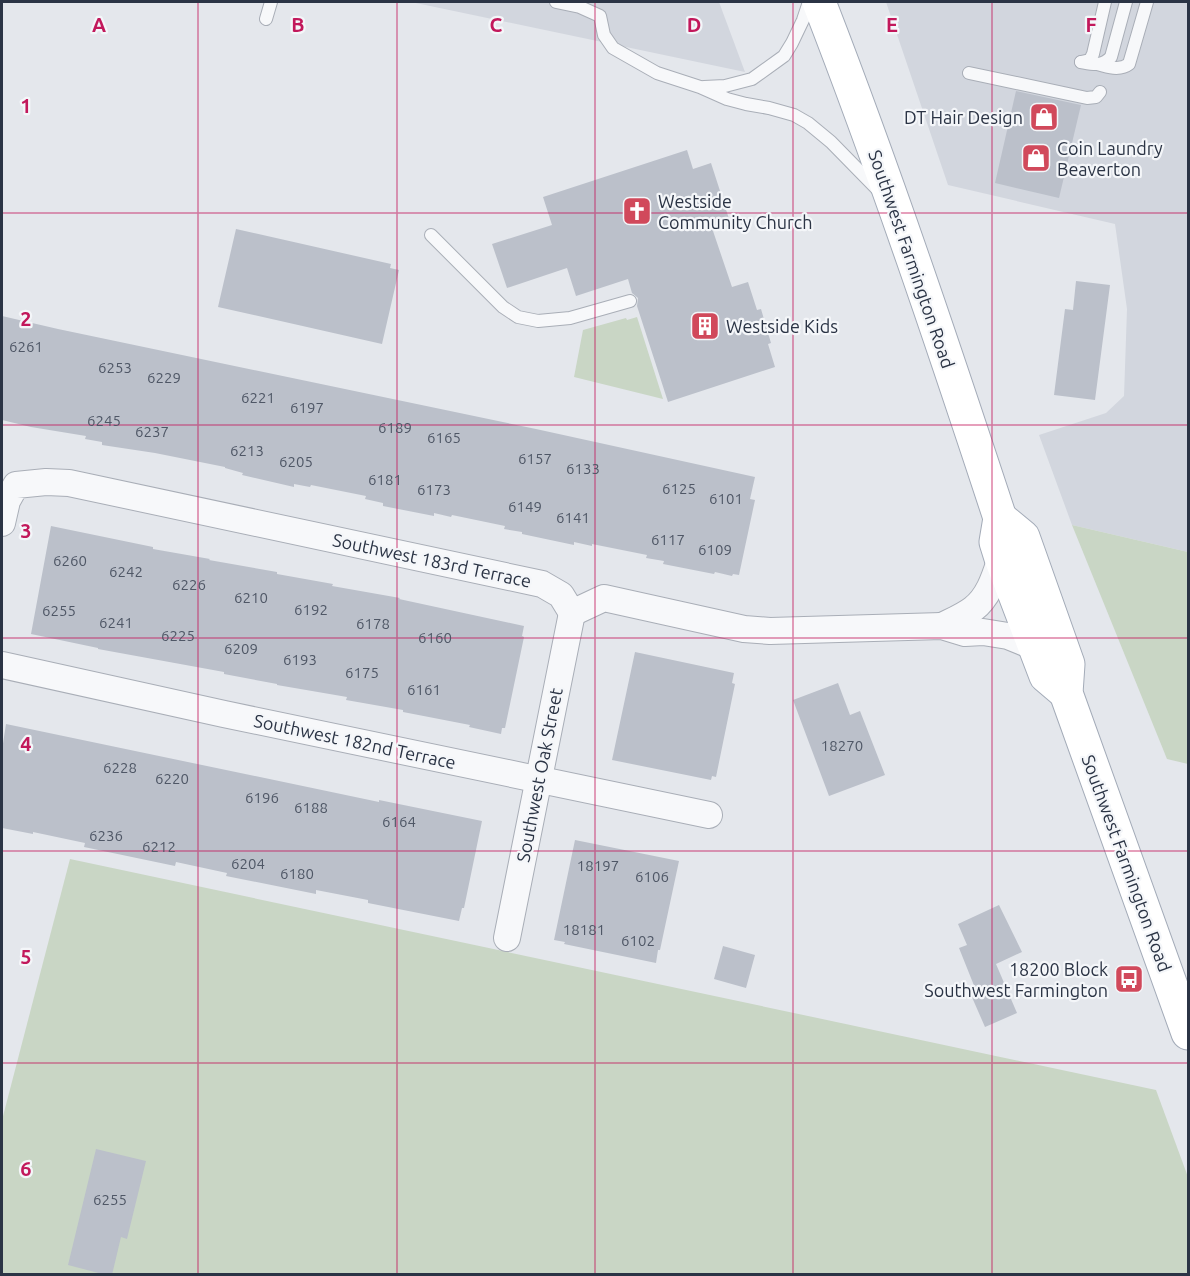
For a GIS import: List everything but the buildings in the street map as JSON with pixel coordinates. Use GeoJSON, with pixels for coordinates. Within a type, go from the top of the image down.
{"type":"FeatureCollection","features":[{"type":"Feature","properties":{"kind":"main road","name":"Southwest Farmington Road"},"geometry":{"type":"LineString","coordinates":[[819,2],[936,323],[1000,518],[996,542],[1001,558],[1046,676],[1065,693]]}},
{"type":"Feature","properties":{"kind":"main road","name":"Southwest Farmington Road"},"geometry":{"type":"LineString","coordinates":[[1000,518],[1023,537],[1068,664],[1065,693],[1188,1033]]}},
{"type":"Feature","properties":{"kind":"street","name":"Southwest 183rd Terrace"},"geometry":{"type":"LineString","coordinates":[[2,523],[7,501],[16,485],[46,482],[69,483],[542,584],[561,595],[572,613]]}},
{"type":"Feature","properties":{"kind":"street"},"geometry":{"type":"LineString","coordinates":[[942,626],[973,609],[985,596],[995,578],[1001,558]]}},
{"type":"Feature","properties":{"kind":"street"},"geometry":{"type":"LineString","coordinates":[[572,613],[604,598],[744,629],[770,631],[942,626],[965,633],[984,632],[1008,636],[1035,647]]}},
{"type":"Feature","properties":{"kind":"street","name":"Southwest Oak Street"},"geometry":{"type":"LineString","coordinates":[[507,938],[572,613]]}},
{"type":"Feature","properties":{"kind":"street","name":"Southwest 182nd Terrace"},"geometry":{"type":"LineString","coordinates":[[2,665],[213,712],[709,815]]}},
{"type":"Feature","properties":{"kind":"lane"},"geometry":{"type":"LineString","coordinates":[[266,19],[271,2]]}},
{"type":"Feature","properties":{"kind":"lane"},"geometry":{"type":"LineString","coordinates":[[556,2],[580,7],[600,16],[604,35],[613,48],[657,74],[700,87],[728,99],[794,115],[808,123],[831,142],[894,207]]}},
{"type":"Feature","properties":{"kind":"lane"},"geometry":{"type":"LineString","coordinates":[[700,87],[725,86],[752,79],[784,56],[803,20],[809,2]]}},
{"type":"Feature","properties":{"kind":"lane"},"geometry":{"type":"LineString","coordinates":[[1106,2],[1093,54],[1090,60],[1081,62],[1118,68],[1125,68],[1129,64],[1147,2]]}},
{"type":"Feature","properties":{"kind":"lane"},"geometry":{"type":"LineString","coordinates":[[1097,64],[1106,62],[1111,57],[1126,2]]}},
{"type":"Feature","properties":{"kind":"lane"},"geometry":{"type":"LineString","coordinates":[[969,73],[1088,98],[1096,98],[1100,92]]}},
{"type":"Feature","properties":{"kind":"lane"},"geometry":{"type":"LineString","coordinates":[[431,235],[503,307],[518,317],[538,321],[570,318],[630,301]]}},
{"type":"Feature","properties":{"kind":"shaded area"},"geometry":{"type":"Polygon","coordinates":[[[411,2],[719,2],[745,72],[411,2]]]}},
{"type":"Feature","properties":{"kind":"shaded area"},"geometry":{"type":"Polygon","coordinates":[[[886,2],[1188,2],[1188,552],[1072,525],[1039,435],[1106,413],[1124,396],[1127,309],[1115,224],[948,185],[886,2]]]}},
{"type":"Feature","properties":{"kind":"green space"},"geometry":{"type":"Polygon","coordinates":[[[637,317],[663,399],[574,377],[583,330],[637,317]]]}},
{"type":"Feature","properties":{"kind":"green space"},"geometry":{"type":"Polygon","coordinates":[[[1072,525],[1188,552],[1188,764],[1167,759],[1072,525]]]}},
{"type":"Feature","properties":{"kind":"green space"},"geometry":{"type":"Polygon","coordinates":[[[70,859],[1156,1090],[1188,1177],[1188,1274],[2,1274],[2,1120],[70,859]]]}},
{"type":"Feature","properties":{"kind":"place","name":"DT Hair Design"},"geometry":{"type":"Point","coordinates":[1044,117]}},
{"type":"Feature","properties":{"kind":"place","name":"Coin Laundry Beaverton"},"geometry":{"type":"Point","coordinates":[1036,158]}},
{"type":"Feature","properties":{"kind":"place","name":"Westside Community Church"},"geometry":{"type":"Point","coordinates":[637,211]}},
{"type":"Feature","properties":{"kind":"place","name":"Westside Kids"},"geometry":{"type":"Point","coordinates":[705,326]}},
{"type":"Feature","properties":{"kind":"place","name":"18200 Block Southwest Farmington"},"geometry":{"type":"Point","coordinates":[1129,979]}}]}
